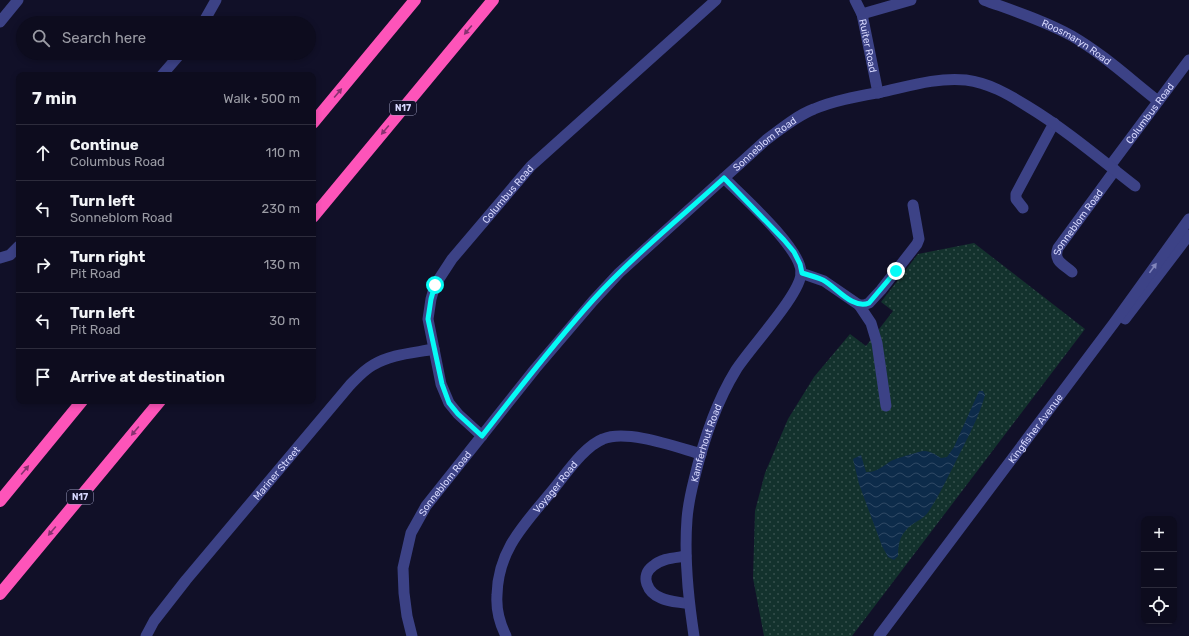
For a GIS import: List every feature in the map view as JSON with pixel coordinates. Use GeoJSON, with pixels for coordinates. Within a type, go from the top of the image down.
{"type":"FeatureCollection","features":[{"type":"Feature","properties":{"kind":"highway"},"geometry":{"type":"LineString","coordinates":[[316,119],[415,0]]}},
{"type":"Feature","properties":{"kind":"highway","name":"N17"},"geometry":{"type":"LineString","coordinates":[[316,213],[493,0]]}},
{"type":"Feature","properties":{"kind":"highway"},"geometry":{"type":"LineString","coordinates":[[0,500],[80,404]]}},
{"type":"Feature","properties":{"kind":"highway","name":"N17"},"geometry":{"type":"LineString","coordinates":[[0,594],[158,404]]}},
{"type":"Feature","properties":{"kind":"street"},"geometry":{"type":"LineString","coordinates":[[0,22],[18,0]]}},
{"type":"Feature","properties":{"kind":"street"},"geometry":{"type":"LineString","coordinates":[[207,16],[216,0]]}},
{"type":"Feature","properties":{"kind":"street","name":"Columbus Road"},"geometry":{"type":"LineString","coordinates":[[482,436],[458,414],[449,403],[442,384],[428,319],[435,285],[452,259],[531,166],[716,0]]}},
{"type":"Feature","properties":{"kind":"street","name":"Ruiter Road"},"geometry":{"type":"LineString","coordinates":[[855,0],[862,14],[878,93]]}},
{"type":"Feature","properties":{"kind":"street"},"geometry":{"type":"LineString","coordinates":[[862,14],[911,0]]}},
{"type":"Feature","properties":{"kind":"street","name":"Roosmaryn Road"},"geometry":{"type":"LineString","coordinates":[[984,0],[1055,27],[1073,37],[1158,101]]}},
{"type":"Feature","properties":{"kind":"street"},"geometry":{"type":"LineString","coordinates":[[165,72],[175,60]]}},
{"type":"Feature","properties":{"kind":"street","name":"Columbus Road"},"geometry":{"type":"LineString","coordinates":[[1113,168],[1158,101],[1189,60]]}},
{"type":"Feature","properties":{"kind":"street","name":"Sonneblom Road"},"geometry":{"type":"LineString","coordinates":[[412,636],[405,601],[403,568],[411,533],[426,506],[535,369],[593,300],[619,273],[766,140],[791,122],[814,109],[878,93],[946,80],[967,80],[989,86],[1008,94],[1054,123],[1134,186]]}},
{"type":"Feature","properties":{"kind":"street"},"geometry":{"type":"LineString","coordinates":[[1023,208],[1016,199],[1016,194],[1054,123]]}},
{"type":"Feature","properties":{"kind":"street","name":"Sonneblom Road"},"geometry":{"type":"LineString","coordinates":[[1072,272],[1057,260],[1056,256],[1058,248],[1113,168]]}},
{"type":"Feature","properties":{"kind":"street"},"geometry":{"type":"LineString","coordinates":[[724,178],[794,252],[800,264],[802,273],[824,281],[859,305],[871,323],[877,342],[886,406]]}},
{"type":"Feature","properties":{"kind":"street"},"geometry":{"type":"LineString","coordinates":[[859,305],[869,303],[917,244],[919,239],[913,205]]}},
{"type":"Feature","properties":{"kind":"street","name":"Kingfisher Avenue"},"geometry":{"type":"LineString","coordinates":[[878,636],[1105,335],[1189,218]]}},
{"type":"Feature","properties":{"kind":"street","name":"Kingfisher Avenue"},"geometry":{"type":"LineString","coordinates":[[887,636],[1189,235]]}},
{"type":"Feature","properties":{"kind":"street"},"geometry":{"type":"LineString","coordinates":[[0,258],[10,255],[16,249]]}},
{"type":"Feature","properties":{"kind":"street","name":"Kamferhout Road"},"geometry":{"type":"LineString","coordinates":[[694,636],[689,604],[686,556],[687,517],[701,454],[714,413],[726,388],[737,369],[784,307],[793,293],[802,273]]}},
{"type":"Feature","properties":{"kind":"street","name":"Mariner Street"},"geometry":{"type":"LineString","coordinates":[[146,636],[154,621],[186,580],[350,385],[363,372],[386,359],[434,349]]}},
{"type":"Feature","properties":{"kind":"street","name":"Voyager Road"},"geometry":{"type":"LineString","coordinates":[[506,636],[499,618],[497,602],[497,583],[501,565],[517,534],[568,472],[592,446],[603,439],[615,436],[628,436],[654,441],[701,454]]}},
{"type":"Feature","properties":{"kind":"street"},"geometry":{"type":"LineString","coordinates":[[686,556],[662,561],[652,566],[647,575],[646,583],[650,591],[660,598],[689,604]]}},
{"type":"Feature","properties":{"kind":"green space"},"geometry":{"type":"Polygon","coordinates":[[[974,243],[1085,329],[852,636],[764,636],[753,578],[755,511],[765,473],[788,419],[814,377],[850,334],[866,346],[893,311],[881,302],[918,254],[974,243]]]}},
{"type":"Feature","properties":{"kind":"water"},"geometry":{"type":"Polygon","coordinates":[[[979,391],[983,391],[985,395],[980,411],[941,491],[927,513],[909,527],[903,534],[899,546],[898,556],[894,560],[888,557],[882,546],[859,484],[853,459],[861,455],[866,472],[870,472],[879,469],[893,460],[922,451],[931,452],[941,458],[947,457],[954,447],[979,391]]]}},
{"type":"Feature","properties":{"kind":"route"},"geometry":{"type":"LineString","coordinates":[[435,285],[428,319],[442,384],[449,403],[458,414],[482,436],[535,369],[593,300],[619,273],[724,178],[794,252],[800,264],[802,273],[824,281],[855,303],[859,305],[869,303],[896,271]]}}]}
